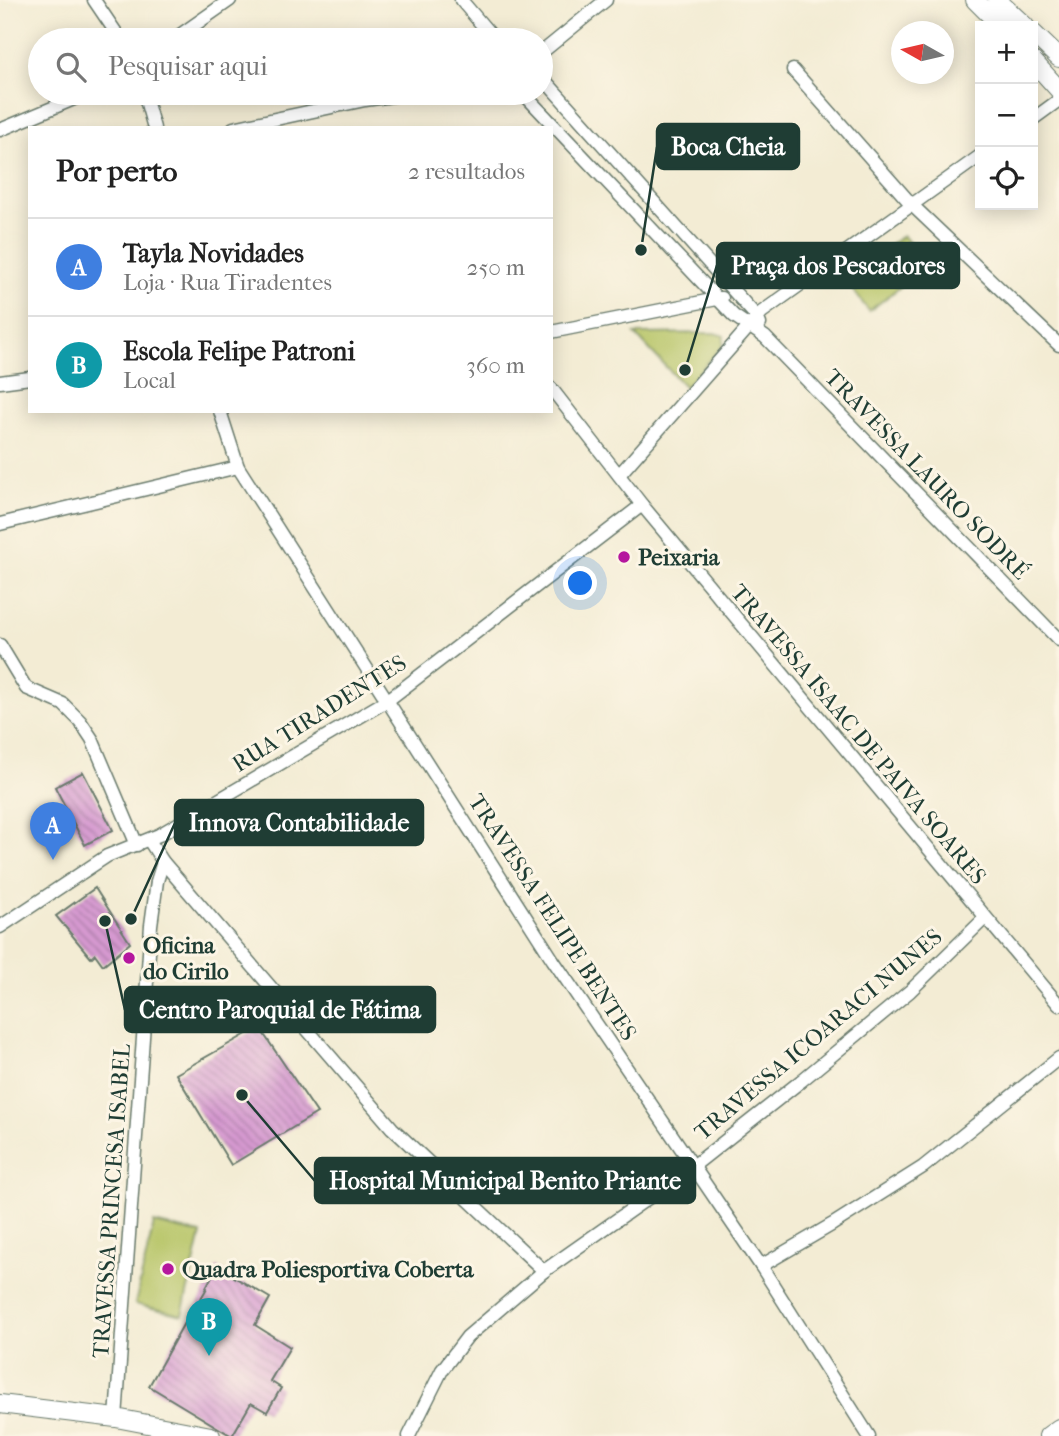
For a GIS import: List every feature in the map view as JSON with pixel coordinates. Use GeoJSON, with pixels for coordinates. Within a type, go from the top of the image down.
{"type":"FeatureCollection","features":[{"type":"Feature","properties":{"kind":"main road"},"geometry":{"type":"LineString","coordinates":[[975,0],[996,21]]}},
{"type":"Feature","properties":{"kind":"main road"},"geometry":{"type":"LineString","coordinates":[[997,0],[1020,21]]}},
{"type":"Feature","properties":{"kind":"main road"},"geometry":{"type":"LineString","coordinates":[[1038,38],[1059,58]]}},
{"type":"Feature","properties":{"kind":"main road"},"geometry":{"type":"LineString","coordinates":[[1038,67],[1059,90]]}},
{"type":"Feature","properties":{"kind":"main road"},"geometry":{"type":"LineString","coordinates":[[0,1404],[116,1418],[211,1436]]}},
{"type":"Feature","properties":{"kind":"main road"},"geometry":{"type":"LineString","coordinates":[[1048,1436],[1059,1428]]}},
{"type":"Feature","properties":{"kind":"street"},"geometry":{"type":"LineString","coordinates":[[94,0],[113,28]]}},
{"type":"Feature","properties":{"kind":"street"},"geometry":{"type":"LineString","coordinates":[[190,28],[230,0]]}},
{"type":"Feature","properties":{"kind":"street"},"geometry":{"type":"LineString","coordinates":[[461,0],[485,28]]}},
{"type":"Feature","properties":{"kind":"street"},"geometry":{"type":"LineString","coordinates":[[553,43],[606,0]]}},
{"type":"Feature","properties":{"kind":"street"},"geometry":{"type":"LineString","coordinates":[[793,70],[912,205],[1059,345]]}},
{"type":"Feature","properties":{"kind":"street","name":"TRAVESSA LAURO SODRÉ"},"geometry":{"type":"LineString","coordinates":[[553,89],[736,295],[752,322],[765,337],[1059,640]]}},
{"type":"Feature","properties":{"kind":"street"},"geometry":{"type":"LineString","coordinates":[[1038,115],[1059,100]]}},
{"type":"Feature","properties":{"kind":"street"},"geometry":{"type":"LineString","coordinates":[[0,130],[59,105]]}},
{"type":"Feature","properties":{"kind":"street"},"geometry":{"type":"LineString","coordinates":[[147,105],[153,126]]}},
{"type":"Feature","properties":{"kind":"street"},"geometry":{"type":"LineString","coordinates":[[242,126],[341,105]]}},
{"type":"Feature","properties":{"kind":"street"},"geometry":{"type":"LineString","coordinates":[[534,105],[734,316],[752,322]]}},
{"type":"Feature","properties":{"kind":"street"},"geometry":{"type":"LineString","coordinates":[[619,475],[752,322],[975,160]]}},
{"type":"Feature","properties":{"kind":"street"},"geometry":{"type":"LineString","coordinates":[[553,332],[736,295]]}},
{"type":"Feature","properties":{"kind":"street"},"geometry":{"type":"LineString","coordinates":[[0,382],[28,379]]}},
{"type":"Feature","properties":{"kind":"street","name":"TRAVESSA ISAAC DE PAIVA SOARES"},"geometry":{"type":"LineString","coordinates":[[553,391],[642,505],[1059,1005]]}},
{"type":"Feature","properties":{"kind":"street","name":"TRAVESSA FELIPE BENTES"},"geometry":{"type":"LineString","coordinates":[[221,413],[238,467],[553,960],[761,1266],[869,1436]]}},
{"type":"Feature","properties":{"kind":"street"},"geometry":{"type":"LineString","coordinates":[[0,524],[238,467]]}},
{"type":"Feature","properties":{"kind":"street","name":"RUA TIRADENTES"},"geometry":{"type":"LineString","coordinates":[[0,927],[107,856],[143,843],[388,700],[642,505]]}},
{"type":"Feature","properties":{"kind":"street"},"geometry":{"type":"LineString","coordinates":[[0,645],[26,688],[64,704],[80,721],[92,739],[143,843],[163,862],[392,1128],[544,1271]]}},
{"type":"Feature","properties":{"kind":"street","name":"TRAVESSA PRINCESA ISABEL"},"geometry":{"type":"LineString","coordinates":[[116,1418],[151,925],[157,881],[163,862]]}},
{"type":"Feature","properties":{"kind":"street","name":"TRAVESSA ICOARACI NUNES"},"geometry":{"type":"LineString","coordinates":[[409,1436],[442,1370],[467,1337],[544,1271],[692,1167],[910,991],[985,918]]}},
{"type":"Feature","properties":{"kind":"street"},"geometry":{"type":"LineString","coordinates":[[761,1266],[923,1167],[1059,1058]]}},
{"type":"Feature","properties":{"kind":"green space"},"geometry":{"type":"Polygon","coordinates":[[[903,235],[927,266],[869,311],[845,280],[903,235]]]}},
{"type":"Feature","properties":{"kind":"green space"},"geometry":{"type":"Polygon","coordinates":[[[714,333],[724,336],[723,346],[685,387],[635,334],[714,333]]]}},
{"type":"Feature","properties":{"kind":"green space","name":"Quadra Poliesportiva Coberta"},"geometry":{"type":"Polygon","coordinates":[[[154,1223],[201,1234],[182,1315],[135,1304],[154,1223]]]}},
{"type":"Feature","properties":{"kind":"building"},"geometry":{"type":"Polygon","coordinates":[[[83,772],[113,830],[85,845],[55,787],[83,772]]]}},
{"type":"Feature","properties":{"kind":"building"},"geometry":{"type":"Polygon","coordinates":[[[95,888],[130,943],[103,965],[95,954],[91,958],[56,916],[95,888]]]}},
{"type":"Feature","properties":{"kind":"building"},"geometry":{"type":"Polygon","coordinates":[[[259,1027],[317,1113],[231,1165],[176,1074],[259,1027]]]}},
{"type":"Feature","properties":{"kind":"building"},"geometry":{"type":"Polygon","coordinates":[[[217,1267],[270,1298],[255,1325],[290,1347],[270,1381],[281,1388],[267,1412],[251,1403],[232,1436],[149,1386],[217,1267]]]}},
{"type":"Feature","properties":{"kind":"place","name":"Boca Cheia"},"geometry":{"type":"Point","coordinates":[641,250]}},
{"type":"Feature","properties":{"kind":"place","name":"Praça dos Pescadores"},"geometry":{"type":"Point","coordinates":[685,370]}},
{"type":"Feature","properties":{"kind":"place","name":"Peixaria"},"geometry":{"type":"Point","coordinates":[624,557]}},
{"type":"Feature","properties":{"kind":"place","name":"Tayla Novidades"},"geometry":{"type":"Point","coordinates":[53,860]}},
{"type":"Feature","properties":{"kind":"place","name":"Innova Contabilidade"},"geometry":{"type":"Point","coordinates":[131,919]}},
{"type":"Feature","properties":{"kind":"place","name":"Centro Paroquial de Fátima"},"geometry":{"type":"Point","coordinates":[105,921]}},
{"type":"Feature","properties":{"kind":"place","name":"Oficina do Cirilo"},"geometry":{"type":"Point","coordinates":[129,958]}},
{"type":"Feature","properties":{"kind":"place","name":"Hospital Municipal Benito Priante"},"geometry":{"type":"Point","coordinates":[242,1095]}},
{"type":"Feature","properties":{"kind":"place","name":"Quadra Poliesportiva Coberta"},"geometry":{"type":"Point","coordinates":[168,1269]}},
{"type":"Feature","properties":{"kind":"place","name":"Escola Felipe Patroni"},"geometry":{"type":"Point","coordinates":[209,1356]}}]}
